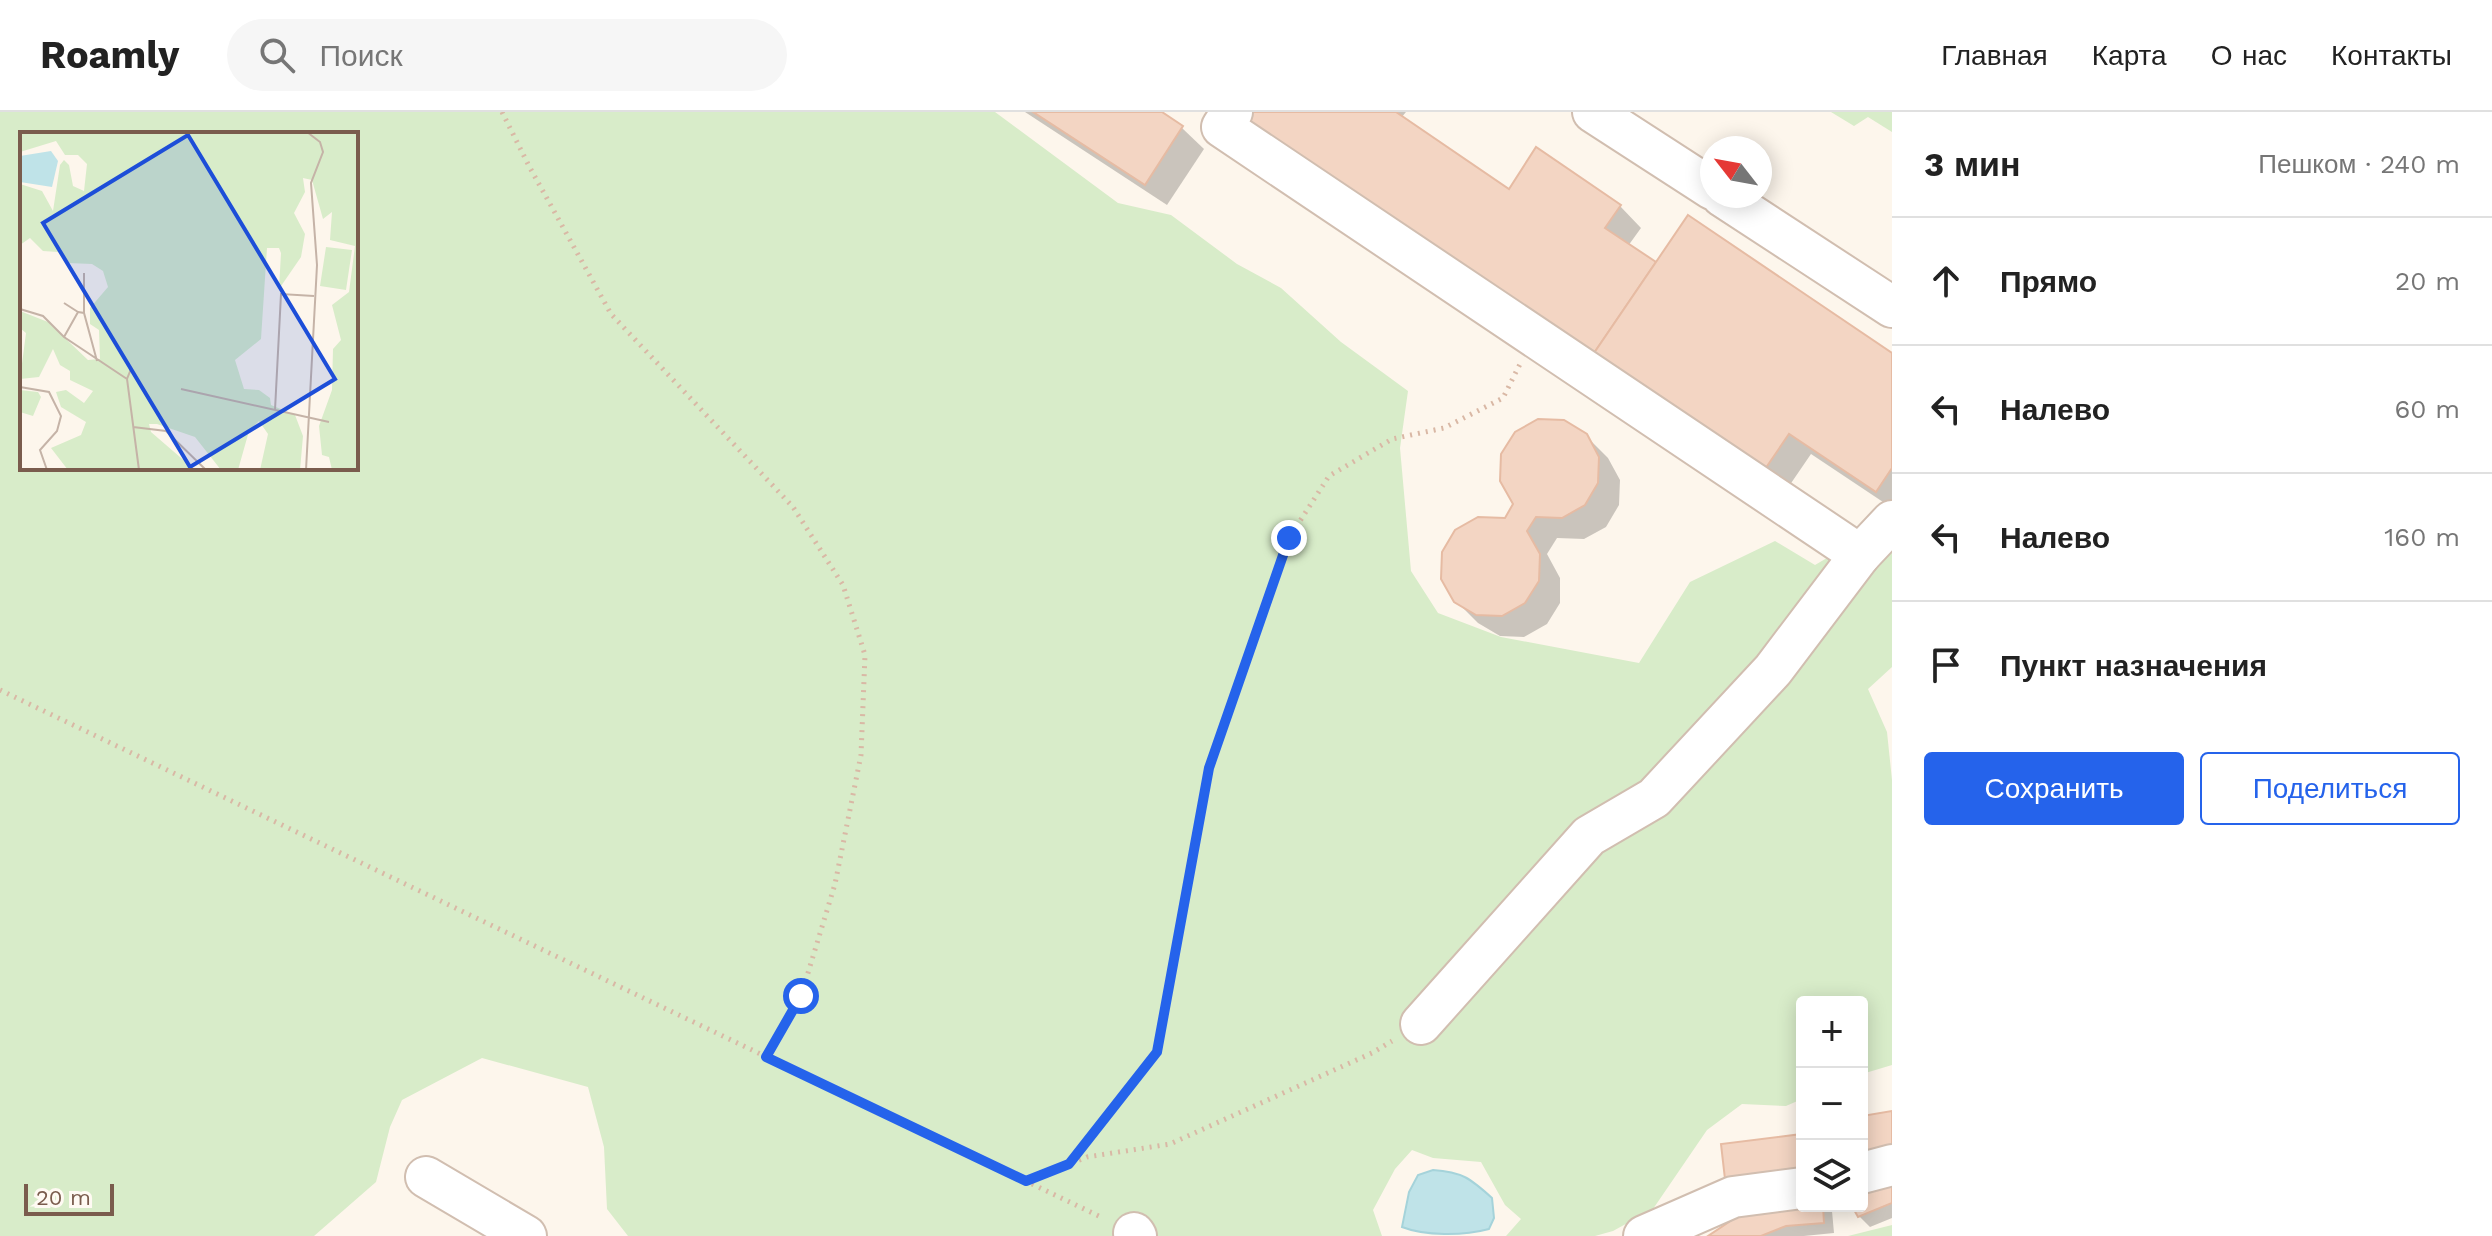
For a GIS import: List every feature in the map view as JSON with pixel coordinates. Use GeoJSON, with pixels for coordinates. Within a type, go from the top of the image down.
{"type":"FeatureCollection","features":[{"type":"Feature","properties":{"kind":"lane"},"geometry":{"type":"LineString","coordinates":[[1232,112],[1222,127],[1860,555]]}},
{"type":"Feature","properties":{"kind":"lane"},"geometry":{"type":"LineString","coordinates":[[1593,112],[1700,181]]}},
{"type":"Feature","properties":{"kind":"lane"},"geometry":{"type":"LineString","coordinates":[[1740,208],[1892,307]]}},
{"type":"Feature","properties":{"kind":"lane"},"geometry":{"type":"LineString","coordinates":[[1421,1024],[1589,836],[1654,798],[1773,670],[1860,555],[1892,521]]}},
{"type":"Feature","properties":{"kind":"lane"},"geometry":{"type":"LineString","coordinates":[[1868,1171],[1892,1165]]}},
{"type":"Feature","properties":{"kind":"lane"},"geometry":{"type":"LineString","coordinates":[[426,1177],[526,1236]]}},
{"type":"Feature","properties":{"kind":"lane"},"geometry":{"type":"LineString","coordinates":[[1644,1236],[1733,1197],[1796,1189]]}},
{"type":"Feature","properties":{"kind":"path"},"geometry":{"type":"LineString","coordinates":[[502,112],[611,314],[793,507],[843,585],[865,655],[861,755],[835,884],[801,996],[766,1057]]}},
{"type":"Feature","properties":{"kind":"path"},"geometry":{"type":"LineString","coordinates":[[1069,1164],[1157,1052],[1209,768],[1289,538],[1329,476],[1392,439],[1444,428],[1503,398],[1535,336]]}},
{"type":"Feature","properties":{"kind":"path"},"geometry":{"type":"LineString","coordinates":[[0,690],[1135,1234]]}},
{"type":"Feature","properties":{"kind":"path"},"geometry":{"type":"LineString","coordinates":[[1026,1181],[1087,1157],[1170,1144],[1372,1053],[1421,1024]]}},
{"type":"Feature","properties":{"kind":"green space"},"geometry":{"type":"Polygon","coordinates":[[[0,112],[995,112],[1118,203],[1171,215],[1237,264],[1281,288],[1341,342],[1408,391],[1400,448],[1411,571],[1438,613],[1501,637],[1639,663],[1690,582],[1775,541],[1815,565],[1892,520],[1892,667],[1868,689],[1887,732],[1892,780],[1892,1065],[1868,1072],[1868,996],[1796,996],[1796,1102],[1786,1106],[1742,1104],[1707,1130],[1653,1209],[1613,1231],[1595,1236],[1506,1236],[1521,1219],[1505,1205],[1481,1162],[1433,1158],[1412,1150],[1395,1169],[1373,1210],[1382,1236],[628,1236],[607,1209],[604,1147],[588,1087],[482,1058],[402,1100],[390,1127],[376,1182],[314,1236],[0,1236],[0,112]]]}},
{"type":"Feature","properties":{"kind":"green space"},"geometry":{"type":"Polygon","coordinates":[[[1831,112],[1892,112],[1892,132],[1868,117],[1854,126],[1831,112]]]}},
{"type":"Feature","properties":{"kind":"green space"},"geometry":{"type":"Polygon","coordinates":[[[1892,1225],[1892,1236],[1848,1236],[1892,1225]]]}},
{"type":"Feature","properties":{"kind":"water"},"geometry":{"type":"Polygon","coordinates":[[[1433,1170],[1465,1177],[1492,1198],[1494,1218],[1489,1229],[1444,1234],[1402,1227],[1409,1192],[1418,1175],[1433,1170]]]}},
{"type":"Feature","properties":{"kind":"building"},"geometry":{"type":"Polygon","coordinates":[[[1033,112],[1162,112],[1183,126],[1145,185],[1033,112]]]}},
{"type":"Feature","properties":{"kind":"building"},"geometry":{"type":"Polygon","coordinates":[[[1253,112],[1396,112],[1509,189],[1536,147],[1621,205],[1605,228],[1656,262],[1592,356],[1246,122],[1253,112]]]}},
{"type":"Feature","properties":{"kind":"building"},"geometry":{"type":"Polygon","coordinates":[[[1688,215],[1892,353],[1892,468],[1876,492],[1789,434],[1763,472],[1592,356],[1688,215]]]}},
{"type":"Feature","properties":{"kind":"building"},"geometry":{"type":"Polygon","coordinates":[[[1538,419],[1564,420],[1587,434],[1599,457],[1598,483],[1585,505],[1562,518],[1536,517],[1527,531],[1540,554],[1539,581],[1525,603],[1502,616],[1476,615],[1454,602],[1441,579],[1442,552],[1455,530],[1478,517],[1505,518],[1513,504],[1500,481],[1501,454],[1515,432],[1538,419]]]}},
{"type":"Feature","properties":{"kind":"building"},"geometry":{"type":"Polygon","coordinates":[[[1892,1111],[1892,1156],[1868,1160],[1868,1115],[1892,1111]]]}},
{"type":"Feature","properties":{"kind":"building"},"geometry":{"type":"Polygon","coordinates":[[[1796,1135],[1796,1179],[1726,1188],[1721,1144],[1796,1135]]]}},
{"type":"Feature","properties":{"kind":"building"},"geometry":{"type":"Polygon","coordinates":[[[1892,1173],[1892,1203],[1858,1217],[1855,1212],[1868,1212],[1868,1185],[1892,1173]]]}},
{"type":"Feature","properties":{"kind":"building"},"geometry":{"type":"Polygon","coordinates":[[[1796,1206],[1796,1212],[1823,1212],[1824,1223],[1786,1226],[1761,1236],[1708,1236],[1747,1210],[1796,1206]]]}},
{"type":"Feature","properties":{"kind":"route"},"geometry":{"type":"LineString","coordinates":[[801,996],[766,1057],[1026,1181],[1069,1164],[1157,1052],[1209,768],[1289,538]]}}]}
